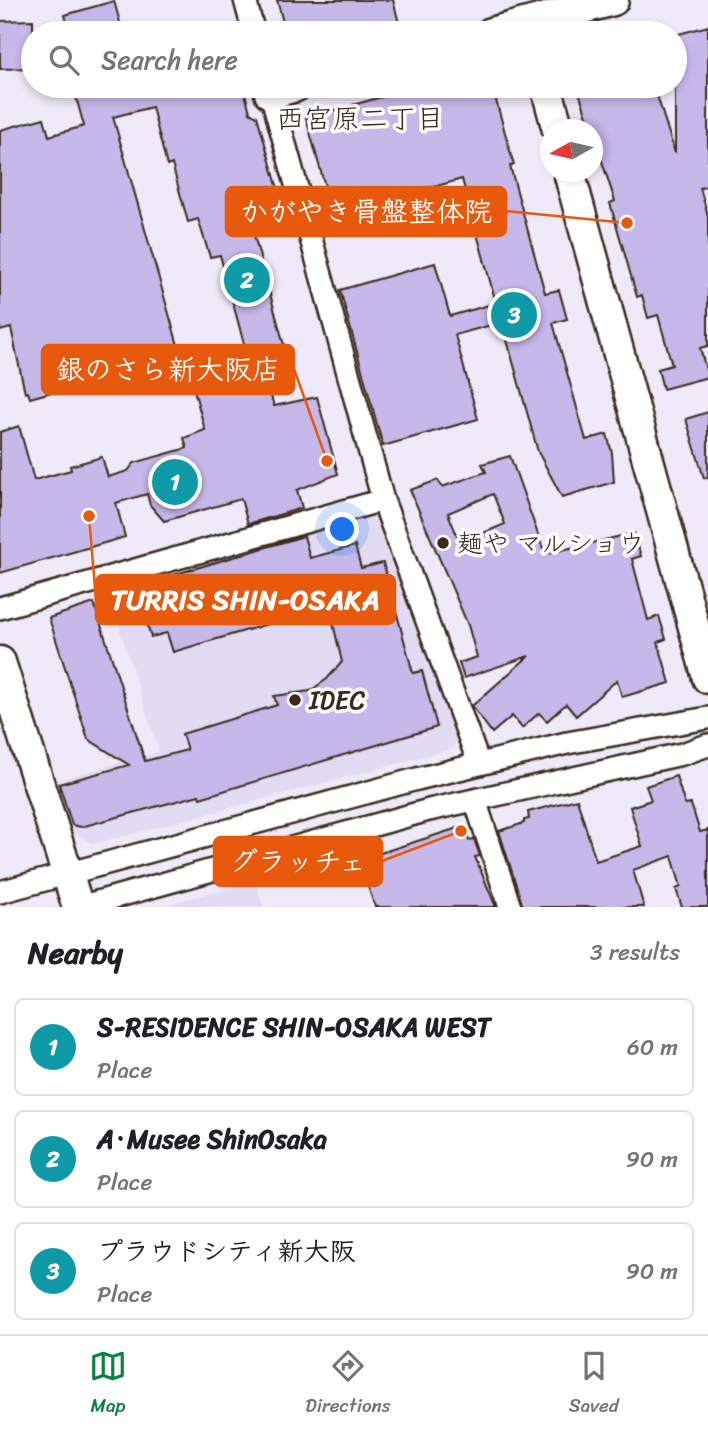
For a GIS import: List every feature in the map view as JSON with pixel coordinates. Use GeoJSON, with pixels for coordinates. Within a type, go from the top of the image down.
{"type":"FeatureCollection","features":[{"type":"Feature","properties":{"kind":"street"},"geometry":{"type":"LineString","coordinates":[[245,0],[251,21]]}},
{"type":"Feature","properties":{"kind":"street"},"geometry":{"type":"LineString","coordinates":[[528,19],[613,0]]}},
{"type":"Feature","properties":{"kind":"street"},"geometry":{"type":"LineString","coordinates":[[281,98],[383,500],[478,764]]}},
{"type":"Feature","properties":{"kind":"street"},"geometry":{"type":"LineString","coordinates":[[549,98],[555,119]]}},
{"type":"Feature","properties":{"kind":"street"},"geometry":{"type":"LineString","coordinates":[[572,182],[708,678]]}},
{"type":"Feature","properties":{"kind":"street"},"geometry":{"type":"LineString","coordinates":[[0,608],[383,500]]}},
{"type":"Feature","properties":{"kind":"street"},"geometry":{"type":"LineString","coordinates":[[0,662],[78,907],[415,814],[708,745]]}},
{"type":"Feature","properties":{"kind":"street"},"geometry":{"type":"LineString","coordinates":[[0,892],[478,764],[665,723],[708,718]]}},
{"type":"Feature","properties":{"kind":"street"},"geometry":{"type":"LineString","coordinates":[[475,800],[510,907]]}},
{"type":"Feature","properties":{"kind":"shaded area","name":"IDEC"},"geometry":{"type":"Polygon","coordinates":[[[368,509],[378,514],[458,737],[452,749],[94,844],[68,829],[53,782],[159,751],[107,590],[368,509]]]}},
{"type":"Feature","properties":{"kind":"shaded area"},"geometry":{"type":"Polygon","coordinates":[[[256,881],[263,907],[157,907],[256,881]]]}},
{"type":"Feature","properties":{"kind":"building"},"geometry":{"type":"Polygon","coordinates":[[[277,0],[393,0],[398,21],[283,21],[277,0]]]}},
{"type":"Feature","properties":{"kind":"building"},"geometry":{"type":"Polygon","coordinates":[[[114,1],[120,21],[67,21],[65,15],[114,1]]]}},
{"type":"Feature","properties":{"kind":"building"},"geometry":{"type":"Polygon","coordinates":[[[33,20],[21,21],[21,68],[0,69],[0,21],[33,20]]]}},
{"type":"Feature","properties":{"kind":"building"},"geometry":{"type":"Polygon","coordinates":[[[708,26],[708,186],[700,188],[708,216],[708,346],[700,348],[708,377],[663,389],[658,369],[672,365],[658,315],[648,318],[642,295],[637,297],[610,203],[615,201],[603,165],[603,119],[588,119],[581,98],[658,98],[675,153],[675,98],[687,98],[687,32],[708,26]]]}},
{"type":"Feature","properties":{"kind":"building"},"geometry":{"type":"Polygon","coordinates":[[[76,98],[246,98],[250,112],[257,116],[280,196],[246,206],[284,345],[247,355],[220,255],[210,257],[198,219],[188,222],[172,164],[167,166],[152,107],[113,117],[181,356],[30,398],[28,392],[25,393],[11,328],[0,331],[0,130],[44,118],[49,136],[84,126],[76,98]]]}},
{"type":"Feature","properties":{"kind":"building"},"geometry":{"type":"Polygon","coordinates":[[[378,98],[495,98],[514,165],[510,166],[545,293],[559,290],[567,319],[553,323],[586,440],[607,434],[612,453],[614,482],[562,497],[538,452],[502,322],[455,335],[478,419],[383,446],[340,290],[435,263],[450,316],[496,303],[462,179],[333,215],[306,118],[378,98]]]}},
{"type":"Feature","properties":{"kind":"building"},"geometry":{"type":"Polygon","coordinates":[[[260,359],[274,406],[317,397],[338,474],[297,490],[302,508],[248,524],[241,499],[164,521],[150,505],[147,494],[116,503],[125,537],[0,573],[0,432],[19,426],[34,480],[71,470],[70,466],[102,457],[108,477],[128,471],[134,463],[187,448],[184,438],[205,430],[191,379],[260,359]]]}},
{"type":"Feature","properties":{"kind":"building"},"geometry":{"type":"Polygon","coordinates":[[[708,412],[708,477],[704,478],[686,419],[708,412]]]}},
{"type":"Feature","properties":{"kind":"building"},"geometry":{"type":"Polygon","coordinates":[[[510,456],[545,554],[634,533],[641,556],[632,559],[648,620],[659,616],[666,639],[658,642],[670,683],[622,697],[617,680],[576,716],[566,704],[547,721],[539,713],[522,728],[512,716],[492,733],[472,706],[529,656],[464,678],[459,663],[477,657],[468,625],[410,490],[438,480],[442,487],[486,472],[482,464],[510,456]],[[493,494],[448,513],[460,543],[505,524],[493,494]]]}},
{"type":"Feature","properties":{"kind":"building"},"geometry":{"type":"Polygon","coordinates":[[[304,536],[310,558],[355,546],[361,568],[383,563],[413,673],[422,671],[437,727],[200,798],[199,795],[81,827],[72,825],[59,784],[129,765],[88,739],[49,618],[94,603],[145,761],[187,750],[182,734],[277,705],[274,696],[310,691],[327,679],[342,662],[329,606],[173,652],[167,633],[151,637],[136,586],[304,536]]]}},
{"type":"Feature","properties":{"kind":"building"},"geometry":{"type":"Polygon","coordinates":[[[676,776],[685,805],[691,804],[700,832],[708,830],[708,907],[682,907],[676,889],[681,887],[672,856],[633,870],[644,907],[523,907],[499,831],[524,823],[524,820],[529,819],[528,812],[577,799],[596,861],[642,846],[630,807],[651,800],[646,786],[676,776]]]}},
{"type":"Feature","properties":{"kind":"building"},"geometry":{"type":"Polygon","coordinates":[[[464,826],[469,840],[474,839],[480,856],[475,857],[496,907],[375,907],[366,881],[378,877],[371,856],[464,826]]]}},
{"type":"Feature","properties":{"kind":"place","name":"かがやき骨盤整体院"},"geometry":{"type":"Point","coordinates":[627,223]}},
{"type":"Feature","properties":{"kind":"place","name":"A･Musee ShinOsaka"},"geometry":{"type":"Point","coordinates":[247,280]}},
{"type":"Feature","properties":{"kind":"place","name":"プラウドシティ新大阪"},"geometry":{"type":"Point","coordinates":[514,315]}},
{"type":"Feature","properties":{"kind":"place","name":"銀のさら新大阪店"},"geometry":{"type":"Point","coordinates":[327,461]}},
{"type":"Feature","properties":{"kind":"place","name":"S-RESIDENCE SHIN-OSAKA WEST"},"geometry":{"type":"Point","coordinates":[175,482]}},
{"type":"Feature","properties":{"kind":"place","name":"TURRIS SHIN-OSAKA"},"geometry":{"type":"Point","coordinates":[89,516]}},
{"type":"Feature","properties":{"kind":"place","name":"麺や マルショウ"},"geometry":{"type":"Point","coordinates":[443,543]}},
{"type":"Feature","properties":{"kind":"place","name":"IDEC"},"geometry":{"type":"Point","coordinates":[295,700]}},
{"type":"Feature","properties":{"kind":"place","name":"グラッチェ"},"geometry":{"type":"Point","coordinates":[461,831]}},
{"type":"Feature","properties":{"kind":"district","name":"西宮原二丁目"},"geometry":{"type":"Point","coordinates":[360,118]}}]}
